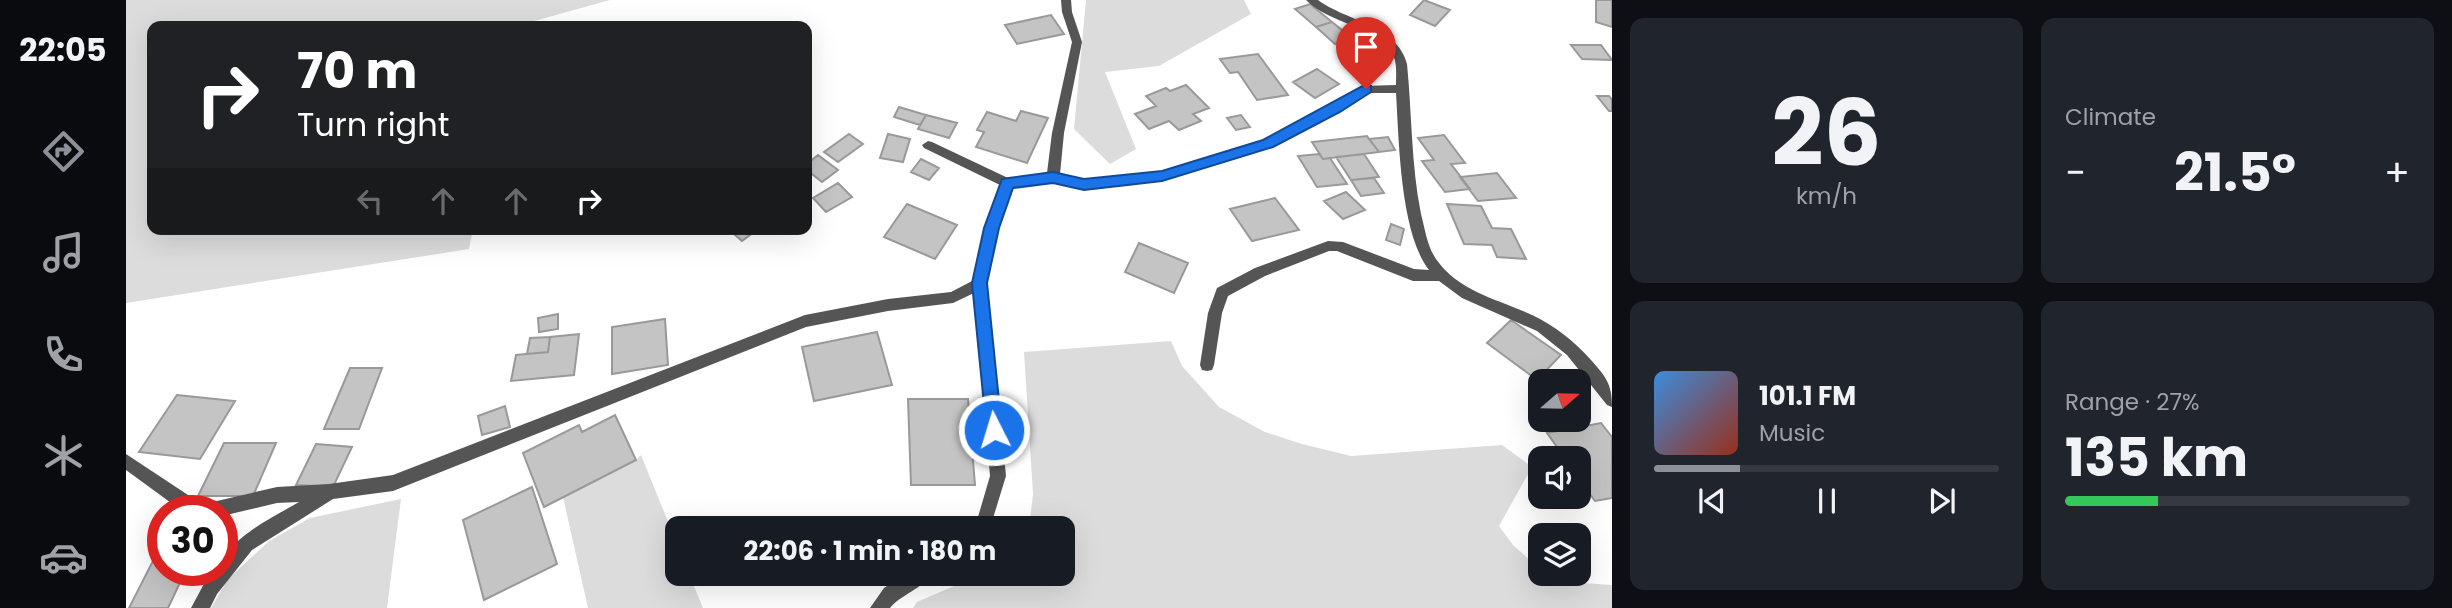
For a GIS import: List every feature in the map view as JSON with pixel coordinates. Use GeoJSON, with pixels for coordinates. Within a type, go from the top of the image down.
{"type":"FeatureCollection","features":[{"type":"Feature","properties":{"kind":"street"},"geometry":{"type":"LineString","coordinates":[[1053,177],[1058,133],[1077,42],[1066,0]]}},
{"type":"Feature","properties":{"kind":"street"},"geometry":{"type":"LineString","coordinates":[[1311,0],[1333,15],[1382,38],[1394,48],[1403,64],[1401,89],[1419,237],[1428,258],[1442,276],[1483,304],[1541,326],[1561,340],[1585,364],[1612,400]]}},
{"type":"Feature","properties":{"kind":"street"},"geometry":{"type":"LineString","coordinates":[[928,145],[1007,183],[1053,177],[1084,184],[1162,176],[1268,144],[1335,109],[1366,89],[1401,89]]}},
{"type":"Feature","properties":{"kind":"street"},"geometry":{"type":"LineString","coordinates":[[987,516],[998,477],[980,283],[992,228],[1007,183]]}},
{"type":"Feature","properties":{"kind":"street"},"geometry":{"type":"LineString","coordinates":[[1207,365],[1215,313],[1222,292],[1271,268],[1328,246],[1338,246],[1413,275],[1442,276]]}},
{"type":"Feature","properties":{"kind":"street"},"geometry":{"type":"LineString","coordinates":[[126,461],[184,502],[217,509],[277,495],[329,492],[393,482],[805,321],[888,305],[953,297],[980,283]]}},
{"type":"Feature","properties":{"kind":"street"},"geometry":{"type":"LineString","coordinates":[[200,608],[211,588],[246,544],[329,492]]}},
{"type":"Feature","properties":{"kind":"street"},"geometry":{"type":"LineString","coordinates":[[879,608],[890,594],[902,586]]}},
{"type":"Feature","properties":{"kind":"shaded area"},"geometry":{"type":"Polygon","coordinates":[[[126,0],[610,0],[534,21],[147,21],[147,235],[472,235],[469,249],[126,303],[126,0]]]}},
{"type":"Feature","properties":{"kind":"shaded area"},"geometry":{"type":"Polygon","coordinates":[[[1086,0],[1244,0],[1251,14],[1159,66],[1105,72],[1136,149],[1110,164],[1074,129],[1086,0]]]}},
{"type":"Feature","properties":{"kind":"shaded area"},"geometry":{"type":"Polygon","coordinates":[[[1171,341],[1182,366],[1219,407],[1265,432],[1351,456],[1502,445],[1528,464],[1528,474],[1499,526],[1513,545],[1528,558],[1528,586],[1612,585],[1612,608],[913,608],[917,602],[954,586],[1075,586],[1075,516],[1030,516],[1033,494],[1024,352],[1171,341]]]}},
{"type":"Feature","properties":{"kind":"shaded area"},"geometry":{"type":"Polygon","coordinates":[[[641,455],[666,516],[665,586],[694,586],[703,608],[588,608],[563,497],[641,455]]]}},
{"type":"Feature","properties":{"kind":"shaded area"},"geometry":{"type":"Polygon","coordinates":[[[401,499],[387,608],[211,608],[224,586],[238,586],[238,570],[269,541],[310,518],[401,499]]]}},
{"type":"Feature","properties":{"kind":"building"},"geometry":{"type":"Polygon","coordinates":[[[1424,0],[1450,10],[1435,26],[1410,15],[1424,0]]]}},
{"type":"Feature","properties":{"kind":"building"},"geometry":{"type":"Polygon","coordinates":[[[1596,0],[1612,0],[1612,27],[1596,22],[1596,0]]]}},
{"type":"Feature","properties":{"kind":"building"},"geometry":{"type":"Polygon","coordinates":[[[1310,4],[1332,22],[1316,27],[1295,9],[1310,4]]]}},
{"type":"Feature","properties":{"kind":"building"},"geometry":{"type":"Polygon","coordinates":[[[1051,15],[1064,34],[1017,44],[1005,25],[1051,15]]]}},
{"type":"Feature","properties":{"kind":"building"},"geometry":{"type":"Polygon","coordinates":[[[1332,22],[1352,38],[1335,44],[1316,27],[1332,22]]]}},
{"type":"Feature","properties":{"kind":"building"},"geometry":{"type":"Polygon","coordinates":[[[1571,45],[1601,45],[1612,60],[1582,59],[1571,45]]]}},
{"type":"Feature","properties":{"kind":"building"},"geometry":{"type":"Polygon","coordinates":[[[1258,54],[1288,95],[1257,100],[1238,72],[1230,73],[1220,59],[1258,54]]]}},
{"type":"Feature","properties":{"kind":"building"},"geometry":{"type":"Polygon","coordinates":[[[1317,69],[1339,84],[1315,98],[1293,82],[1317,69]]]}},
{"type":"Feature","properties":{"kind":"building"},"geometry":{"type":"Polygon","coordinates":[[[1186,85],[1209,108],[1193,114],[1201,121],[1179,130],[1169,121],[1149,129],[1135,114],[1156,106],[1146,96],[1166,88],[1170,91],[1186,85]]]}},
{"type":"Feature","properties":{"kind":"building"},"geometry":{"type":"Polygon","coordinates":[[[1597,96],[1609,96],[1612,100],[1612,111],[1609,111],[1597,96]]]}},
{"type":"Feature","properties":{"kind":"building"},"geometry":{"type":"Polygon","coordinates":[[[899,107],[926,115],[920,125],[894,117],[899,107]]]}},
{"type":"Feature","properties":{"kind":"building"},"geometry":{"type":"Polygon","coordinates":[[[1021,111],[1048,118],[1027,163],[976,147],[984,132],[977,130],[987,112],[1016,121],[1021,111]]]}},
{"type":"Feature","properties":{"kind":"building"},"geometry":{"type":"Polygon","coordinates":[[[926,115],[957,123],[949,138],[918,129],[926,115]]]}},
{"type":"Feature","properties":{"kind":"building"},"geometry":{"type":"Polygon","coordinates":[[[1241,115],[1250,127],[1236,130],[1227,118],[1241,115]]]}},
{"type":"Feature","properties":{"kind":"building"},"geometry":{"type":"Polygon","coordinates":[[[849,134],[863,144],[838,162],[824,152],[849,134]]]}},
{"type":"Feature","properties":{"kind":"building"},"geometry":{"type":"Polygon","coordinates":[[[888,134],[910,139],[903,162],[880,158],[888,134]]]}},
{"type":"Feature","properties":{"kind":"building"},"geometry":{"type":"Polygon","coordinates":[[[1444,135],[1465,163],[1451,164],[1470,189],[1445,192],[1422,161],[1434,160],[1418,138],[1444,135]]]}},
{"type":"Feature","properties":{"kind":"building"},"geometry":{"type":"Polygon","coordinates":[[[1367,136],[1379,152],[1323,159],[1312,142],[1367,136]]]}},
{"type":"Feature","properties":{"kind":"building"},"geometry":{"type":"Polygon","coordinates":[[[1388,137],[1395,150],[1379,152],[1369,139],[1388,137]]]}},
{"type":"Feature","properties":{"kind":"building"},"geometry":{"type":"Polygon","coordinates":[[[1319,154],[1323,159],[1330,158],[1347,184],[1317,187],[1298,156],[1319,154]]]}},
{"type":"Feature","properties":{"kind":"building"},"geometry":{"type":"Polygon","coordinates":[[[1364,154],[1379,177],[1351,180],[1336,157],[1364,154]]]}},
{"type":"Feature","properties":{"kind":"building"},"geometry":{"type":"Polygon","coordinates":[[[818,155],[838,170],[822,182],[812,174],[812,160],[818,155]]]}},
{"type":"Feature","properties":{"kind":"building"},"geometry":{"type":"Polygon","coordinates":[[[921,159],[939,168],[929,180],[911,172],[921,159]]]}},
{"type":"Feature","properties":{"kind":"building"},"geometry":{"type":"Polygon","coordinates":[[[1497,173],[1516,198],[1478,201],[1460,177],[1497,173]]]}},
{"type":"Feature","properties":{"kind":"building"},"geometry":{"type":"Polygon","coordinates":[[[1374,178],[1384,193],[1361,196],[1351,180],[1374,178]]]}},
{"type":"Feature","properties":{"kind":"building"},"geometry":{"type":"Polygon","coordinates":[[[838,183],[852,197],[826,212],[813,198],[838,183]]]}},
{"type":"Feature","properties":{"kind":"building"},"geometry":{"type":"Polygon","coordinates":[[[1346,192],[1365,210],[1343,219],[1324,201],[1346,192]]]}},
{"type":"Feature","properties":{"kind":"building"},"geometry":{"type":"Polygon","coordinates":[[[1275,198],[1299,230],[1252,241],[1230,209],[1275,198]]]}},
{"type":"Feature","properties":{"kind":"building"},"geometry":{"type":"Polygon","coordinates":[[[907,204],[957,225],[935,259],[884,237],[907,204]]]}},
{"type":"Feature","properties":{"kind":"building"},"geometry":{"type":"Polygon","coordinates":[[[1447,204],[1481,206],[1492,228],[1511,229],[1526,259],[1497,257],[1492,245],[1464,244],[1447,204]]]}},
{"type":"Feature","properties":{"kind":"building"},"geometry":{"type":"Polygon","coordinates":[[[1391,224],[1404,229],[1400,245],[1386,240],[1391,224]]]}},
{"type":"Feature","properties":{"kind":"building"},"geometry":{"type":"Polygon","coordinates":[[[735,235],[750,235],[742,241],[735,235]]]}},
{"type":"Feature","properties":{"kind":"building"},"geometry":{"type":"Polygon","coordinates":[[[1139,243],[1188,263],[1174,293],[1125,272],[1139,243]]]}},
{"type":"Feature","properties":{"kind":"building"},"geometry":{"type":"Polygon","coordinates":[[[558,314],[558,329],[539,332],[538,318],[558,314]]]}},
{"type":"Feature","properties":{"kind":"building"},"geometry":{"type":"Polygon","coordinates":[[[665,319],[668,365],[612,374],[612,327],[665,319]]]}},
{"type":"Feature","properties":{"kind":"building"},"geometry":{"type":"Polygon","coordinates":[[[1511,320],[1561,355],[1548,369],[1528,369],[1528,373],[1487,343],[1511,320]]]}},
{"type":"Feature","properties":{"kind":"building"},"geometry":{"type":"Polygon","coordinates":[[[877,332],[892,385],[814,401],[802,347],[877,332]]]}},
{"type":"Feature","properties":{"kind":"building"},"geometry":{"type":"Polygon","coordinates":[[[579,334],[574,375],[511,381],[516,355],[548,352],[550,337],[579,334]]]}},
{"type":"Feature","properties":{"kind":"building"},"geometry":{"type":"Polygon","coordinates":[[[550,337],[548,352],[527,354],[530,338],[550,337]]]}},
{"type":"Feature","properties":{"kind":"building"},"geometry":{"type":"Polygon","coordinates":[[[350,368],[382,368],[359,429],[324,429],[350,368]]]}},
{"type":"Feature","properties":{"kind":"building"},"geometry":{"type":"Polygon","coordinates":[[[177,395],[235,401],[200,459],[139,452],[177,395]]]}},
{"type":"Feature","properties":{"kind":"building"},"geometry":{"type":"Polygon","coordinates":[[[908,399],[968,399],[975,485],[911,485],[908,399]]]}},
{"type":"Feature","properties":{"kind":"building"},"geometry":{"type":"Polygon","coordinates":[[[505,406],[510,427],[482,435],[478,416],[505,406]]]}},
{"type":"Feature","properties":{"kind":"building"},"geometry":{"type":"Polygon","coordinates":[[[615,415],[636,460],[544,507],[523,453],[579,425],[582,432],[615,415]]]}},
{"type":"Feature","properties":{"kind":"building"},"geometry":{"type":"Polygon","coordinates":[[[1601,423],[1612,437],[1612,498],[1595,501],[1591,496],[1591,446],[1556,446],[1547,433],[1591,432],[1591,425],[1601,423]]]}},
{"type":"Feature","properties":{"kind":"building"},"geometry":{"type":"Polygon","coordinates":[[[224,443],[276,443],[253,496],[198,495],[224,443]]]}},
{"type":"Feature","properties":{"kind":"building"},"geometry":{"type":"Polygon","coordinates":[[[316,444],[352,447],[333,487],[296,485],[316,444]]]}},
{"type":"Feature","properties":{"kind":"building"},"geometry":{"type":"Polygon","coordinates":[[[532,487],[557,564],[484,600],[463,520],[532,487]]]}},
{"type":"Feature","properties":{"kind":"building"},"geometry":{"type":"Polygon","coordinates":[[[147,573],[147,586],[178,586],[168,608],[129,608],[147,573]]]}},
{"type":"Feature","properties":{"kind":"route"},"geometry":{"type":"LineString","coordinates":[[994,430],[980,283],[992,228],[1007,183],[1053,177],[1084,184],[1162,176],[1268,144],[1335,109],[1366,89]]}}]}
